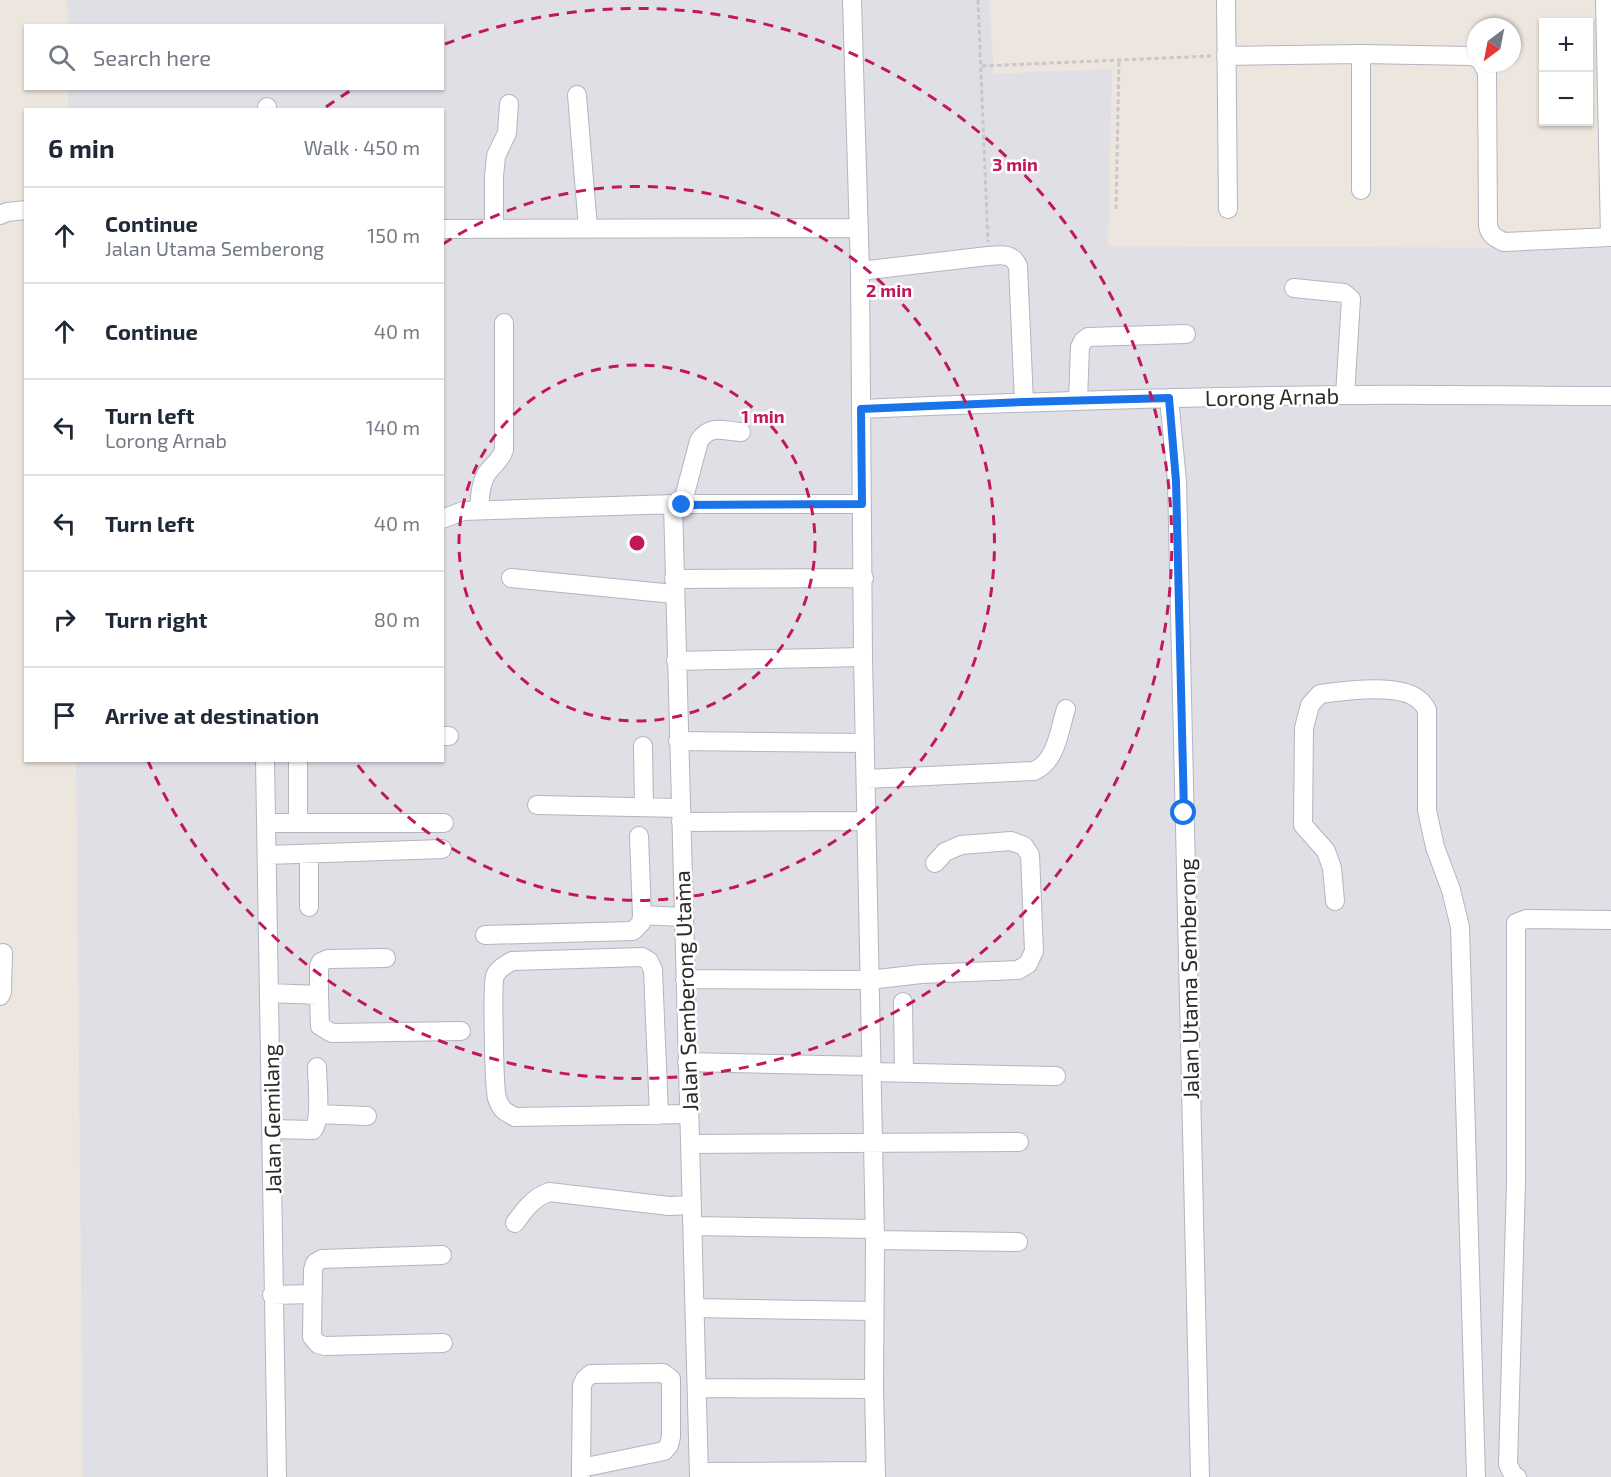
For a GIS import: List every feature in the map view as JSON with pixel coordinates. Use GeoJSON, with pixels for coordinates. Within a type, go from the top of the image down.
{"type":"FeatureCollection","features":[{"type":"Feature","properties":{"kind":"street"},"geometry":{"type":"LineString","coordinates":[[700,1474],[876,1474],[873,1311],[875,1234],[863,657],[860,271],[852,0]]}},
{"type":"Feature","properties":{"kind":"street"},"geometry":{"type":"LineString","coordinates":[[1226,0],[1228,209]]}},
{"type":"Feature","properties":{"kind":"street"},"geometry":{"type":"LineString","coordinates":[[1487,72],[1488,226],[1490,232],[1504,242],[1611,237],[1605,0]]}},
{"type":"Feature","properties":{"kind":"street"},"geometry":{"type":"LineString","coordinates":[[1226,56],[1361,54],[1467,56]]}},
{"type":"Feature","properties":{"kind":"street"},"geometry":{"type":"LineString","coordinates":[[1361,54],[1361,190]]}},
{"type":"Feature","properties":{"kind":"street"},"geometry":{"type":"LineString","coordinates":[[577,95],[588,228]]}},
{"type":"Feature","properties":{"kind":"street"},"geometry":{"type":"LineString","coordinates":[[494,229],[496,156],[507,133],[508,104]]}},
{"type":"Feature","properties":{"kind":"street"},"geometry":{"type":"LineString","coordinates":[[0,215],[24,210]]}},
{"type":"Feature","properties":{"kind":"street"},"geometry":{"type":"LineString","coordinates":[[444,229],[857,228]]}},
{"type":"Feature","properties":{"kind":"street"},"geometry":{"type":"LineString","coordinates":[[860,271],[988,256],[1011,257],[1018,266],[1024,402]]}},
{"type":"Feature","properties":{"kind":"street"},"geometry":{"type":"LineString","coordinates":[[1294,288],[1344,293],[1351,299],[1345,395]]}},
{"type":"Feature","properties":{"kind":"street"},"geometry":{"type":"LineString","coordinates":[[479,510],[482,484],[486,474],[502,456],[504,450],[504,323]]}},
{"type":"Feature","properties":{"kind":"street"},"geometry":{"type":"LineString","coordinates":[[1078,400],[1080,347],[1088,337],[1186,334]]}},
{"type":"Feature","properties":{"kind":"street","name":"Lorong Arnab"},"geometry":{"type":"LineString","coordinates":[[861,409],[1169,398],[1345,395],[1611,396]]}},
{"type":"Feature","properties":{"kind":"street","name":"Jalan Utama Semberong"},"geometry":{"type":"LineString","coordinates":[[1169,398],[1176,481],[1200,1477]]}},
{"type":"Feature","properties":{"kind":"street","name":"Jalan Semberong Utama"},"geometry":{"type":"LineString","coordinates":[[700,1474],[674,587],[678,505],[699,441],[710,430],[741,432]]}},
{"type":"Feature","properties":{"kind":"street"},"geometry":{"type":"LineString","coordinates":[[444,518],[463,511],[479,510],[678,505],[862,504]]}},
{"type":"Feature","properties":{"kind":"street"},"geometry":{"type":"LineString","coordinates":[[511,578],[674,587],[864,578]]}},
{"type":"Feature","properties":{"kind":"street"},"geometry":{"type":"LineString","coordinates":[[676,661],[863,657]]}},
{"type":"Feature","properties":{"kind":"street"},"geometry":{"type":"LineString","coordinates":[[1335,901],[1332,868],[1326,851],[1303,825],[1305,728],[1310,705],[1320,694],[1392,690],[1405,693],[1418,699],[1427,710],[1427,810],[1435,847],[1451,890],[1460,927],[1476,1477]]}},
{"type":"Feature","properties":{"kind":"street"},"geometry":{"type":"LineString","coordinates":[[866,779],[1034,771],[1044,767],[1050,758],[1066,709]]}},
{"type":"Feature","properties":{"kind":"street"},"geometry":{"type":"LineString","coordinates":[[678,741],[865,743]]}},
{"type":"Feature","properties":{"kind":"street"},"geometry":{"type":"LineString","coordinates":[[643,746],[644,807]]}},
{"type":"Feature","properties":{"kind":"street","name":"Jalan Gemilang"},"geometry":{"type":"LineString","coordinates":[[266,762],[276,1477]]}},
{"type":"Feature","properties":{"kind":"street"},"geometry":{"type":"LineString","coordinates":[[298,762],[298,823]]}},
{"type":"Feature","properties":{"kind":"street"},"geometry":{"type":"LineString","coordinates":[[537,805],[644,807],[681,815],[866,821]]}},
{"type":"Feature","properties":{"kind":"street"},"geometry":{"type":"LineString","coordinates":[[267,823],[444,823]]}},
{"type":"Feature","properties":{"kind":"street"},"geometry":{"type":"LineString","coordinates":[[485,935],[633,931],[641,923],[642,915],[639,836]]}},
{"type":"Feature","properties":{"kind":"street"},"geometry":{"type":"LineString","coordinates":[[685,979],[869,980],[921,974],[1018,970],[1028,964],[1034,951],[1030,855],[1024,846],[1011,841],[961,846],[945,852],[935,863]]}},
{"type":"Feature","properties":{"kind":"street"},"geometry":{"type":"LineString","coordinates":[[267,855],[442,849]]}},
{"type":"Feature","properties":{"kind":"street"},"geometry":{"type":"LineString","coordinates":[[309,854],[309,907]]}},
{"type":"Feature","properties":{"kind":"street"},"geometry":{"type":"LineString","coordinates":[[642,915],[683,917]]}},
{"type":"Feature","properties":{"kind":"street"},"geometry":{"type":"LineString","coordinates":[[1517,1477],[1513,1475],[1508,1464],[1516,1183],[1516,922],[1526,919],[1611,920]]}},
{"type":"Feature","properties":{"kind":"street"},"geometry":{"type":"LineString","coordinates":[[0,996],[3,953]]}},
{"type":"Feature","properties":{"kind":"street"},"geometry":{"type":"LineString","coordinates":[[658,1115],[653,970],[649,961],[642,957],[512,961],[501,968],[494,978],[494,1033],[496,1096],[502,1111],[515,1118],[658,1115],[689,1114]]}},
{"type":"Feature","properties":{"kind":"street"},"geometry":{"type":"LineString","coordinates":[[386,958],[328,959],[321,962],[319,966],[320,1026],[332,1033],[461,1031]]}},
{"type":"Feature","properties":{"kind":"street"},"geometry":{"type":"LineString","coordinates":[[270,993],[320,995]]}},
{"type":"Feature","properties":{"kind":"street"},"geometry":{"type":"LineString","coordinates":[[903,1002],[904,1072]]}},
{"type":"Feature","properties":{"kind":"street"},"geometry":{"type":"LineString","coordinates":[[687,1062],[1056,1076]]}},
{"type":"Feature","properties":{"kind":"street"},"geometry":{"type":"LineString","coordinates":[[272,1129],[313,1130],[316,1128],[317,1067]]}},
{"type":"Feature","properties":{"kind":"street"},"geometry":{"type":"LineString","coordinates":[[318,1114],[367,1116]]}},
{"type":"Feature","properties":{"kind":"street"},"geometry":{"type":"LineString","coordinates":[[690,1144],[1019,1142]]}},
{"type":"Feature","properties":{"kind":"street"},"geometry":{"type":"LineString","coordinates":[[515,1222],[529,1204],[549,1192],[669,1206],[692,1205]]}},
{"type":"Feature","properties":{"kind":"street"},"geometry":{"type":"LineString","coordinates":[[693,1226],[1018,1242]]}},
{"type":"Feature","properties":{"kind":"street"},"geometry":{"type":"LineString","coordinates":[[442,1255],[322,1259],[315,1263],[312,1337],[318,1344],[326,1346],[443,1343]]}},
{"type":"Feature","properties":{"kind":"street"},"geometry":{"type":"LineString","coordinates":[[272,1296],[312,1294]]}},
{"type":"Feature","properties":{"kind":"street"},"geometry":{"type":"LineString","coordinates":[[695,1308],[873,1311]]}},
{"type":"Feature","properties":{"kind":"street"},"geometry":{"type":"LineString","coordinates":[[663,1373],[667,1375],[670,1379],[671,1437],[669,1446],[664,1451],[581,1473],[582,1385],[585,1379],[591,1374],[663,1373]]}},
{"type":"Feature","properties":{"kind":"street"},"geometry":{"type":"LineString","coordinates":[[697,1388],[874,1389]]}},
{"type":"Feature","properties":{"kind":"path"},"geometry":{"type":"LineString","coordinates":[[978,0],[988,256]]}},
{"type":"Feature","properties":{"kind":"path"},"geometry":{"type":"LineString","coordinates":[[982,66],[1226,56]]}},
{"type":"Feature","properties":{"kind":"path"},"geometry":{"type":"LineString","coordinates":[[1116,210],[1119,60]]}},
{"type":"Feature","properties":{"kind":"shaded area"},"geometry":{"type":"Polygon","coordinates":[[[67,0],[989,0],[994,74],[1112,69],[1108,246],[1611,248],[1611,1477],[83,1477],[76,762],[444,762],[444,108],[68,108],[68,90],[444,90],[444,24],[68,24],[67,0]]]}},
{"type":"Feature","properties":{"kind":"route"},"geometry":{"type":"LineString","coordinates":[[682,505],[862,504],[861,409],[1169,398],[1176,481],[1184,813]]}}]}
